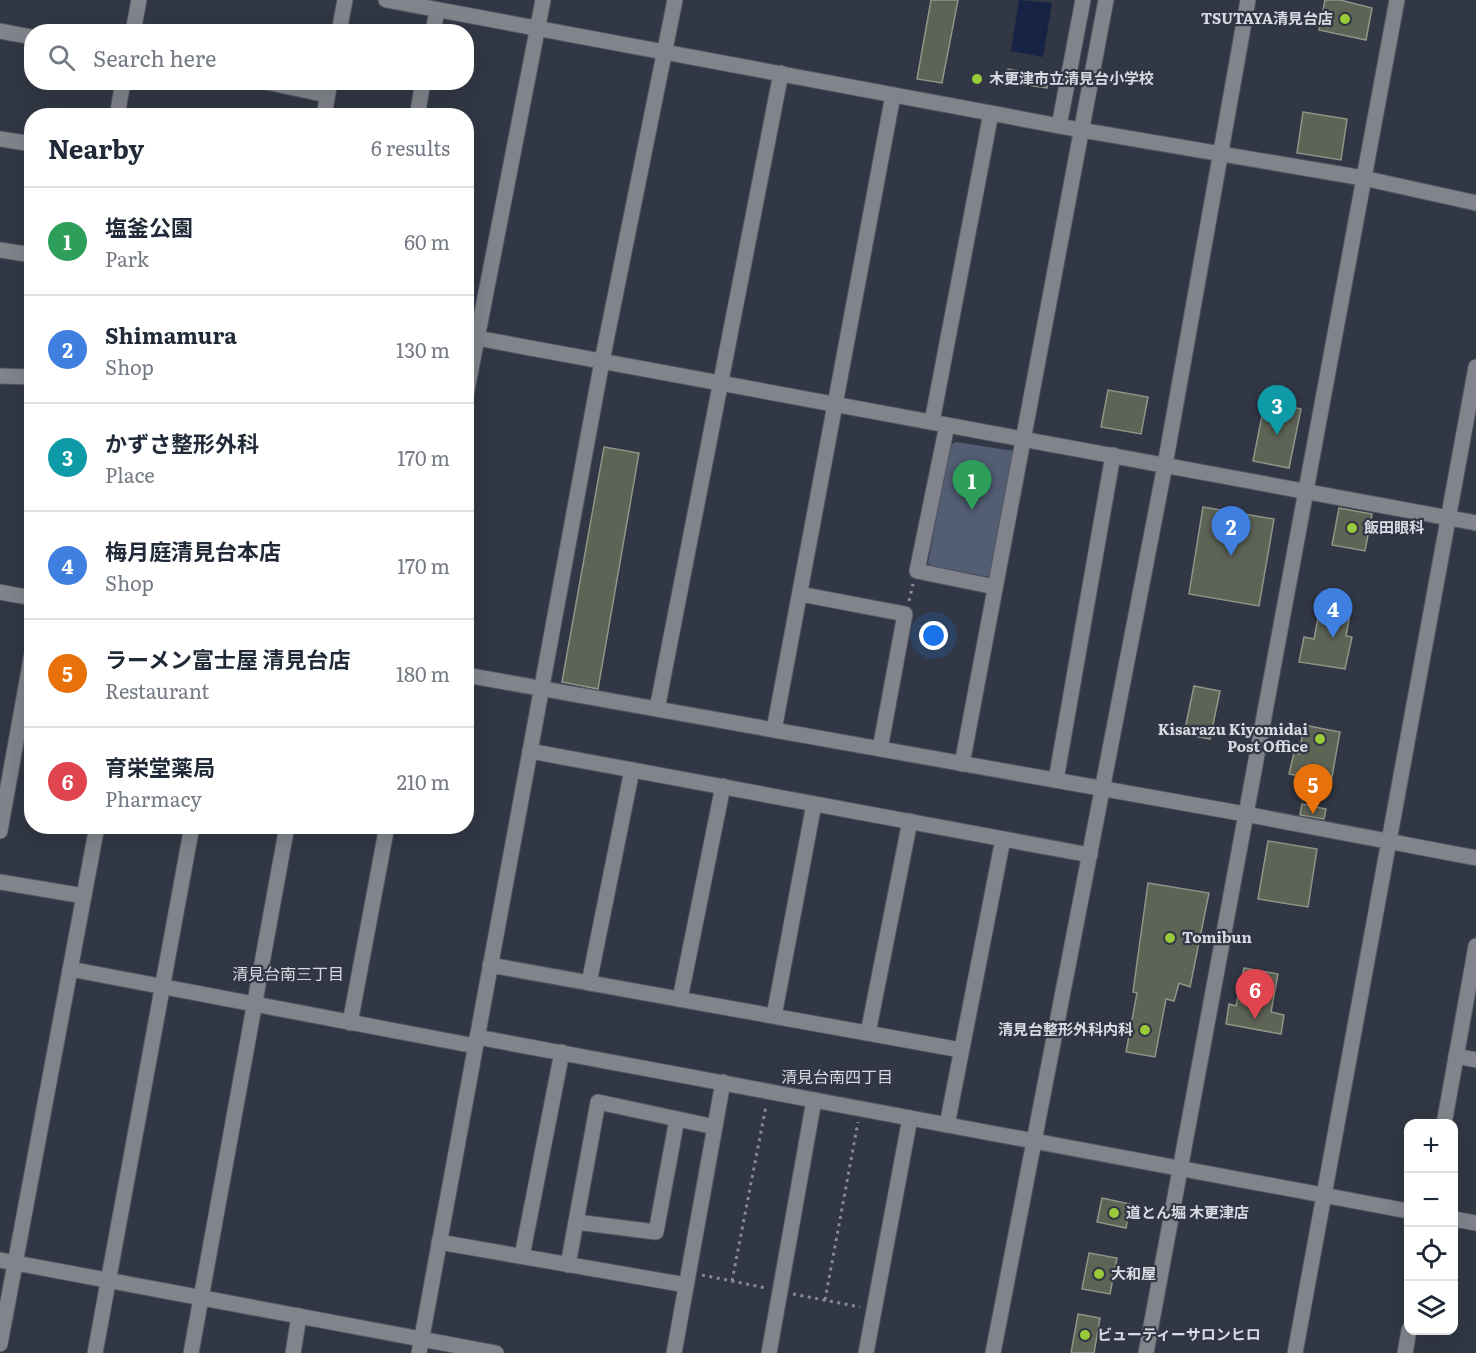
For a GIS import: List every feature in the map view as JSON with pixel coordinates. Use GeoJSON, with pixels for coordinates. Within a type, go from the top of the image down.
{"type":"FeatureCollection","features":[{"type":"Feature","properties":{"kind":"street"},"geometry":{"type":"LineString","coordinates":[[134,24],[139,0]]}},
{"type":"Feature","properties":{"kind":"street"},"geometry":{"type":"LineString","coordinates":[[340,24],[345,0]]}},
{"type":"Feature","properties":{"kind":"street"},"geometry":{"type":"LineString","coordinates":[[386,0],[410,2],[437,10],[1059,126],[1364,178],[1476,203]]}},
{"type":"Feature","properties":{"kind":"street"},"geometry":{"type":"LineString","coordinates":[[474,328],[543,0]]}},
{"type":"Feature","properties":{"kind":"street"},"geometry":{"type":"LineString","coordinates":[[420,1346],[602,361],[675,0]]}},
{"type":"Feature","properties":{"kind":"street"},"geometry":{"type":"LineString","coordinates":[[1059,126],[1083,0]]}},
{"type":"Feature","properties":{"kind":"street"},"geometry":{"type":"LineString","coordinates":[[962,764],[1106,0]]}},
{"type":"Feature","properties":{"kind":"street"},"geometry":{"type":"LineString","coordinates":[[993,1353],[1165,465],[1248,0]]}},
{"type":"Feature","properties":{"kind":"street"},"geometry":{"type":"LineString","coordinates":[[1146,1353],[1397,0]]}},
{"type":"Feature","properties":{"kind":"street"},"geometry":{"type":"LineString","coordinates":[[434,24],[437,10]]}},
{"type":"Feature","properties":{"kind":"street"},"geometry":{"type":"LineString","coordinates":[[0,31],[24,36]]}},
{"type":"Feature","properties":{"kind":"street"},"geometry":{"type":"LineString","coordinates":[[657,710],[782,73]]}},
{"type":"Feature","properties":{"kind":"street"},"geometry":{"type":"LineString","coordinates":[[118,108],[122,90]]}},
{"type":"Feature","properties":{"kind":"street"},"geometry":{"type":"LineString","coordinates":[[325,108],[329,90]]}},
{"type":"Feature","properties":{"kind":"street"},"geometry":{"type":"LineString","coordinates":[[418,108],[422,90]]}},
{"type":"Feature","properties":{"kind":"street"},"geometry":{"type":"LineString","coordinates":[[774,730],[893,95]]}},
{"type":"Feature","properties":{"kind":"street"},"geometry":{"type":"LineString","coordinates":[[991,113],[939,423],[917,571],[995,587]]}},
{"type":"Feature","properties":{"kind":"street"},"geometry":{"type":"LineString","coordinates":[[0,139],[24,143]]}},
{"type":"Feature","properties":{"kind":"street"},"geometry":{"type":"LineString","coordinates":[[0,250],[24,254]]}},
{"type":"Feature","properties":{"kind":"street"},"geometry":{"type":"LineString","coordinates":[[474,337],[1476,523]]}},
{"type":"Feature","properties":{"kind":"street"},"geometry":{"type":"LineString","coordinates":[[1295,1353],[1476,367]]}},
{"type":"Feature","properties":{"kind":"street"},"geometry":{"type":"LineString","coordinates":[[0,376],[24,377]]}},
{"type":"Feature","properties":{"kind":"street"},"geometry":{"type":"LineString","coordinates":[[1056,780],[1113,455]]}},
{"type":"Feature","properties":{"kind":"street"},"geometry":{"type":"LineString","coordinates":[[0,592],[24,596]]}},
{"type":"Feature","properties":{"kind":"street"},"geometry":{"type":"LineString","coordinates":[[800,594],[905,614],[880,749]]}},
{"type":"Feature","properties":{"kind":"street"},"geometry":{"type":"LineString","coordinates":[[474,676],[1245,814],[1476,858]]}},
{"type":"Feature","properties":{"kind":"street"},"geometry":{"type":"LineString","coordinates":[[0,831],[24,697]]}},
{"type":"Feature","properties":{"kind":"street"},"geometry":{"type":"LineString","coordinates":[[530,751],[1090,855]]}},
{"type":"Feature","properties":{"kind":"street"},"geometry":{"type":"LineString","coordinates":[[589,983],[632,770]]}},
{"type":"Feature","properties":{"kind":"street"},"geometry":{"type":"LineString","coordinates":[[680,999],[723,786]]}},
{"type":"Feature","properties":{"kind":"street"},"geometry":{"type":"LineString","coordinates":[[774,1016],[814,804]]}},
{"type":"Feature","properties":{"kind":"street"},"geometry":{"type":"LineString","coordinates":[[868,1033],[910,821]]}},
{"type":"Feature","properties":{"kind":"street"},"geometry":{"type":"LineString","coordinates":[[0,1344],[8,1262],[70,969],[96,834]]}},
{"type":"Feature","properties":{"kind":"street"},"geometry":{"type":"LineString","coordinates":[[95,1353],[191,834]]}},
{"type":"Feature","properties":{"kind":"street"},"geometry":{"type":"LineString","coordinates":[[191,1353],[286,834]]}},
{"type":"Feature","properties":{"kind":"street"},"geometry":{"type":"LineString","coordinates":[[350,1023],[385,834]]}},
{"type":"Feature","properties":{"kind":"street"},"geometry":{"type":"LineString","coordinates":[[947,1125],[1003,839]]}},
{"type":"Feature","properties":{"kind":"street"},"geometry":{"type":"LineString","coordinates":[[0,882],[84,896]]}},
{"type":"Feature","properties":{"kind":"street"},"geometry":{"type":"LineString","coordinates":[[1445,1119],[1476,946]]}},
{"type":"Feature","properties":{"kind":"street"},"geometry":{"type":"LineString","coordinates":[[490,965],[962,1050]]}},
{"type":"Feature","properties":{"kind":"street"},"geometry":{"type":"LineString","coordinates":[[70,969],[350,1023],[562,1052],[1404,1210]]}},
{"type":"Feature","properties":{"kind":"street"},"geometry":{"type":"LineString","coordinates":[[522,1256],[562,1052]]}},
{"type":"Feature","properties":{"kind":"street"},"geometry":{"type":"LineString","coordinates":[[1456,1056],[1476,1060]]}},
{"type":"Feature","properties":{"kind":"street"},"geometry":{"type":"LineString","coordinates":[[674,1353],[723,1083]]}},
{"type":"Feature","properties":{"kind":"street"},"geometry":{"type":"LineString","coordinates":[[769,1353],[814,1100]]}},
{"type":"Feature","properties":{"kind":"street"},"geometry":{"type":"LineString","coordinates":[[568,1265],[598,1102],[715,1127]]}},
{"type":"Feature","properties":{"kind":"street"},"geometry":{"type":"LineString","coordinates":[[866,1353],[910,1118]]}},
{"type":"Feature","properties":{"kind":"street"},"geometry":{"type":"LineString","coordinates":[[576,1222],[656,1232],[677,1119]]}},
{"type":"Feature","properties":{"kind":"street"},"geometry":{"type":"LineString","coordinates":[[1458,1220],[1476,1223]]}},
{"type":"Feature","properties":{"kind":"street"},"geometry":{"type":"LineString","coordinates":[[439,1242],[568,1265],[687,1279]]}},
{"type":"Feature","properties":{"kind":"street"},"geometry":{"type":"LineString","coordinates":[[8,1262],[300,1316],[420,1346],[496,1353]]}},
{"type":"Feature","properties":{"kind":"street"},"geometry":{"type":"LineString","coordinates":[[293,1353],[300,1316]]}},
{"type":"Feature","properties":{"kind":"street"},"geometry":{"type":"LineString","coordinates":[[1405,1353],[1408,1335]]}},
{"type":"Feature","properties":{"kind":"path"},"geometry":{"type":"LineString","coordinates":[[905,614],[917,571]]}},
{"type":"Feature","properties":{"kind":"path"},"geometry":{"type":"LineString","coordinates":[[732,1281],[769,1091]]}},
{"type":"Feature","properties":{"kind":"path"},"geometry":{"type":"LineString","coordinates":[[825,1300],[860,1108]]}},
{"type":"Feature","properties":{"kind":"path"},"geometry":{"type":"LineString","coordinates":[[687,1279],[732,1281],[874,1310]]}},
{"type":"Feature","properties":{"kind":"shaded area"},"geometry":{"type":"Polygon","coordinates":[[[956,442],[1014,451],[994,574],[989,577],[931,566],[928,563],[950,445],[956,442]]]}},
{"type":"Feature","properties":{"kind":"water"},"geometry":{"type":"Polygon","coordinates":[[[1019,0],[1052,3],[1043,57],[1011,51],[1019,0]]]}},
{"type":"Feature","properties":{"kind":"building"},"geometry":{"type":"Polygon","coordinates":[[[931,0],[958,0],[942,83],[917,79],[931,0]]]}},
{"type":"Feature","properties":{"kind":"building","name":"TSUTAYA清見台店"},"geometry":{"type":"Polygon","coordinates":[[[1325,0],[1340,0],[1372,8],[1366,40],[1319,30],[1325,0]]]}},
{"type":"Feature","properties":{"kind":"building"},"geometry":{"type":"Polygon","coordinates":[[[1008,69],[1049,76],[1047,88],[1006,82],[1008,69]]]}},
{"type":"Feature","properties":{"kind":"building"},"geometry":{"type":"Polygon","coordinates":[[[1303,112],[1347,119],[1341,160],[1297,153],[1303,112]]]}},
{"type":"Feature","properties":{"kind":"building"},"geometry":{"type":"Polygon","coordinates":[[[1108,390],[1148,397],[1141,434],[1101,427],[1108,390]]]}},
{"type":"Feature","properties":{"kind":"building"},"geometry":{"type":"Polygon","coordinates":[[[1265,401],[1301,409],[1289,468],[1253,461],[1265,401]]]}},
{"type":"Feature","properties":{"kind":"building"},"geometry":{"type":"Polygon","coordinates":[[[604,447],[639,453],[598,689],[562,682],[604,447]]]}},
{"type":"Feature","properties":{"kind":"building"},"geometry":{"type":"Polygon","coordinates":[[[1203,507],[1274,519],[1259,606],[1189,594],[1203,507]]]}},
{"type":"Feature","properties":{"kind":"building","name":"飯田眼科"},"geometry":{"type":"Polygon","coordinates":[[[1339,508],[1372,514],[1365,551],[1332,545],[1339,508]]]}},
{"type":"Feature","properties":{"kind":"building"},"geometry":{"type":"Polygon","coordinates":[[[1320,608],[1350,614],[1346,636],[1352,637],[1345,669],[1299,662],[1304,637],[1314,639],[1320,608]]]}},
{"type":"Feature","properties":{"kind":"building"},"geometry":{"type":"Polygon","coordinates":[[[1194,686],[1220,691],[1210,739],[1184,734],[1194,686]]]}},
{"type":"Feature","properties":{"kind":"building"},"geometry":{"type":"Polygon","coordinates":[[[1304,725],[1340,732],[1331,782],[1289,774],[1294,753],[1299,754],[1304,725]]]}},
{"type":"Feature","properties":{"kind":"building"},"geometry":{"type":"Polygon","coordinates":[[[1302,804],[1326,809],[1324,819],[1300,815],[1302,804]]]}},
{"type":"Feature","properties":{"kind":"building"},"geometry":{"type":"Polygon","coordinates":[[[1268,841],[1317,849],[1308,907],[1258,899],[1268,841]]]}},
{"type":"Feature","properties":{"kind":"building","name":"Tomibun"},"geometry":{"type":"Polygon","coordinates":[[[1148,883],[1209,893],[1190,987],[1179,983],[1174,1001],[1166,999],[1155,1057],[1126,1052],[1137,993],[1133,992],[1148,883]]]}},
{"type":"Feature","properties":{"kind":"building"},"geometry":{"type":"Polygon","coordinates":[[[1244,968],[1278,974],[1271,1012],[1284,1015],[1281,1034],[1226,1024],[1229,1004],[1236,1006],[1244,968]]]}},
{"type":"Feature","properties":{"kind":"building","name":"道とん堀 木更津店"},"geometry":{"type":"Polygon","coordinates":[[[1102,1198],[1130,1204],[1126,1228],[1097,1222],[1102,1198]]]}},
{"type":"Feature","properties":{"kind":"building","name":"大和屋"},"geometry":{"type":"Polygon","coordinates":[[[1089,1253],[1117,1258],[1110,1294],[1082,1289],[1089,1253]]]}},
{"type":"Feature","properties":{"kind":"building","name":"ビューティーサロンヒロ"},"geometry":{"type":"Polygon","coordinates":[[[1078,1314],[1100,1318],[1094,1353],[1071,1353],[1078,1314]]]}},
{"type":"Feature","properties":{"kind":"place","name":"TSUTAYA清見台店"},"geometry":{"type":"Point","coordinates":[1345,19]}},
{"type":"Feature","properties":{"kind":"place","name":"木更津市立清見台小学校"},"geometry":{"type":"Point","coordinates":[977,79]}},
{"type":"Feature","properties":{"kind":"place","name":"かずさ整形外科"},"geometry":{"type":"Point","coordinates":[1277,435]}},
{"type":"Feature","properties":{"kind":"place","name":"塩釜公園"},"geometry":{"type":"Point","coordinates":[972,510]}},
{"type":"Feature","properties":{"kind":"place","name":"飯田眼科"},"geometry":{"type":"Point","coordinates":[1352,528]}},
{"type":"Feature","properties":{"kind":"place","name":"Shimamura"},"geometry":{"type":"Point","coordinates":[1231,556]}},
{"type":"Feature","properties":{"kind":"place","name":"梅月庭清見台本店"},"geometry":{"type":"Point","coordinates":[1333,638]}},
{"type":"Feature","properties":{"kind":"place","name":"Kisarazu Kiyomidai Post Office"},"geometry":{"type":"Point","coordinates":[1320,739]}},
{"type":"Feature","properties":{"kind":"place","name":"ラーメン富士屋 清見台店"},"geometry":{"type":"Point","coordinates":[1313,814]}},
{"type":"Feature","properties":{"kind":"place","name":"Tomibun"},"geometry":{"type":"Point","coordinates":[1170,938]}},
{"type":"Feature","properties":{"kind":"place","name":"育栄堂薬局"},"geometry":{"type":"Point","coordinates":[1255,1019]}},
{"type":"Feature","properties":{"kind":"place","name":"清見台整形外科内科"},"geometry":{"type":"Point","coordinates":[1145,1030]}},
{"type":"Feature","properties":{"kind":"place","name":"道とん堀 木更津店"},"geometry":{"type":"Point","coordinates":[1114,1213]}},
{"type":"Feature","properties":{"kind":"place","name":"大和屋"},"geometry":{"type":"Point","coordinates":[1099,1274]}},
{"type":"Feature","properties":{"kind":"place","name":"ビューティーサロンヒロ"},"geometry":{"type":"Point","coordinates":[1085,1335]}},
{"type":"Feature","properties":{"kind":"district","name":"清見台南三丁目"},"geometry":{"type":"Point","coordinates":[288,974]}},
{"type":"Feature","properties":{"kind":"district","name":"清見台南四丁目"},"geometry":{"type":"Point","coordinates":[837,1077]}}]}
